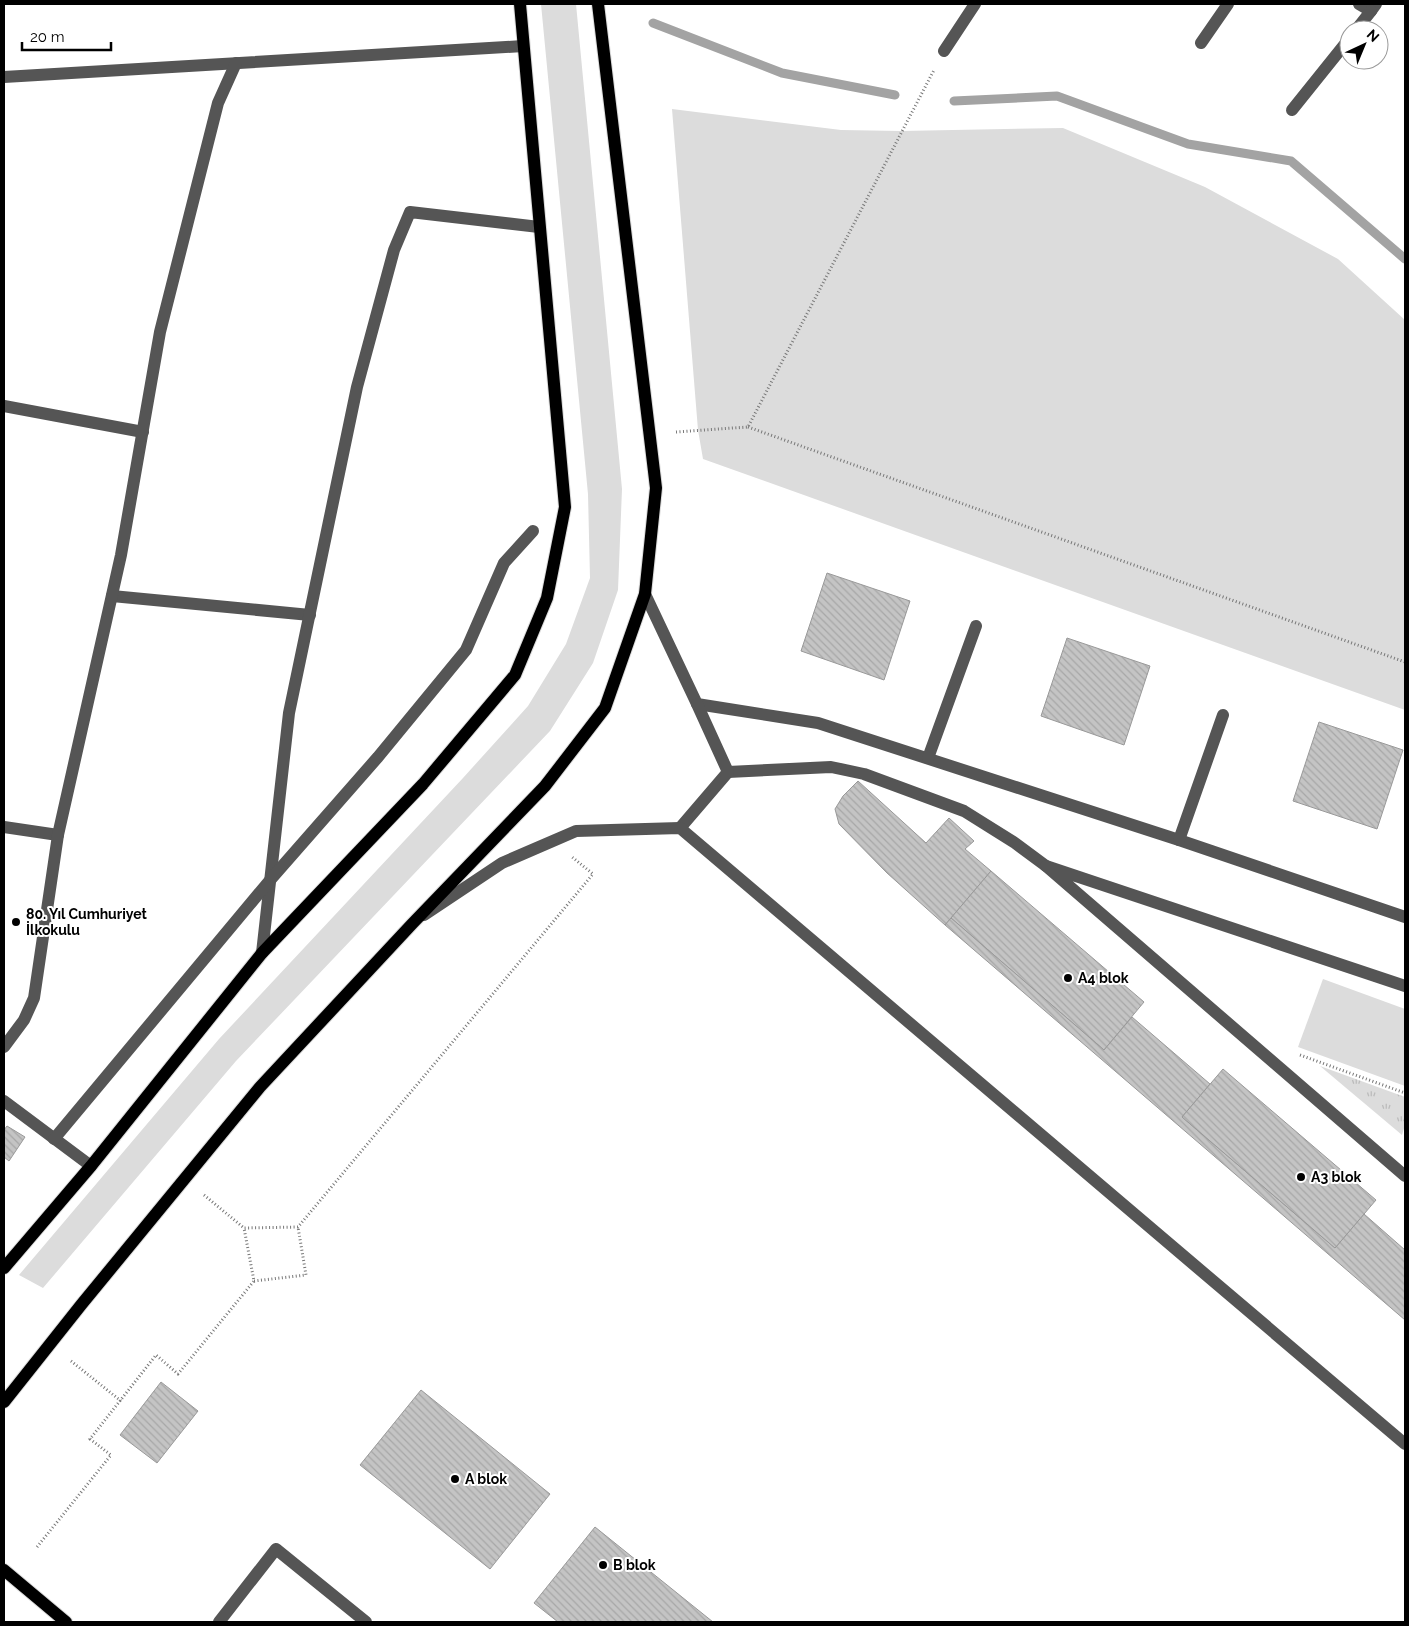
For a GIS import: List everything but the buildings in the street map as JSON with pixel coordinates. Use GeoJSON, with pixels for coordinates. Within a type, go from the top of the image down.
{"type":"FeatureCollection","features":[{"type":"Feature","properties":{"kind":"main road"},"geometry":{"type":"LineString","coordinates":[[4,1268],[91,1166],[262,953],[424,784],[515,675],[547,598],[565,507],[520,4]]}},
{"type":"Feature","properties":{"kind":"main road"},"geometry":{"type":"LineString","coordinates":[[4,1402],[80,1305],[260,1087],[412,924],[546,786],[606,708],[645,594],[656,488],[598,4]]}},
{"type":"Feature","properties":{"kind":"main road"},"geometry":{"type":"LineString","coordinates":[[4,1570],[66,1622]]}},
{"type":"Feature","properties":{"kind":"street"},"geometry":{"type":"LineString","coordinates":[[944,51],[975,4]]}},
{"type":"Feature","properties":{"kind":"street"},"geometry":{"type":"LineString","coordinates":[[1202,43],[1228,4]]}},
{"type":"Feature","properties":{"kind":"street"},"geometry":{"type":"LineString","coordinates":[[1359,4],[1374,7],[1364,20]]}},
{"type":"Feature","properties":{"kind":"street"},"geometry":{"type":"LineString","coordinates":[[4,77],[523,46]]}},
{"type":"Feature","properties":{"kind":"street"},"geometry":{"type":"LineString","coordinates":[[1292,110],[1339,51]]}},
{"type":"Feature","properties":{"kind":"street"},"geometry":{"type":"LineString","coordinates":[[4,1047],[24,1020],[34,998],[58,835],[121,555],[160,332],[218,103],[236,63]]}},
{"type":"Feature","properties":{"kind":"street"},"geometry":{"type":"LineString","coordinates":[[262,953],[289,713],[358,386],[394,250],[410,212],[539,227]]}},
{"type":"Feature","properties":{"kind":"street"},"geometry":{"type":"LineString","coordinates":[[4,406],[143,432]]}},
{"type":"Feature","properties":{"kind":"street"},"geometry":{"type":"LineString","coordinates":[[54,1139],[271,879],[378,757],[466,650],[504,563],[533,531]]}},
{"type":"Feature","properties":{"kind":"street"},"geometry":{"type":"LineString","coordinates":[[645,594],[728,772]]}},
{"type":"Feature","properties":{"kind":"street"},"geometry":{"type":"LineString","coordinates":[[112,596],[310,615]]}},
{"type":"Feature","properties":{"kind":"street"},"geometry":{"type":"LineString","coordinates":[[928,758],[976,626]]}},
{"type":"Feature","properties":{"kind":"street"},"geometry":{"type":"LineString","coordinates":[[697,704],[818,723],[1179,840],[1405,917]]}},
{"type":"Feature","properties":{"kind":"street"},"geometry":{"type":"LineString","coordinates":[[1179,840],[1223,715]]}},
{"type":"Feature","properties":{"kind":"street"},"geometry":{"type":"LineString","coordinates":[[680,828],[728,772],[831,767],[864,774],[964,811],[1046,866],[1405,1176]]}},
{"type":"Feature","properties":{"kind":"street"},"geometry":{"type":"LineString","coordinates":[[4,827],[58,835]]}},
{"type":"Feature","properties":{"kind":"street"},"geometry":{"type":"LineString","coordinates":[[412,924],[502,863],[576,831],[680,828],[1405,1444]]}},
{"type":"Feature","properties":{"kind":"street"},"geometry":{"type":"LineString","coordinates":[[1046,866],[1405,986]]}},
{"type":"Feature","properties":{"kind":"street"},"geometry":{"type":"LineString","coordinates":[[4,1101],[91,1166]]}},
{"type":"Feature","properties":{"kind":"street"},"geometry":{"type":"LineString","coordinates":[[218,1622],[276,1549],[366,1622]]}},
{"type":"Feature","properties":{"kind":"path"},"geometry":{"type":"LineString","coordinates":[[748,427],[944,51]]}},
{"type":"Feature","properties":{"kind":"path"},"geometry":{"type":"LineString","coordinates":[[676,432],[748,427],[1405,662]]}},
{"type":"Feature","properties":{"kind":"path"},"geometry":{"type":"LineString","coordinates":[[244,1228],[298,1226],[593,874],[569,855]]}},
{"type":"Feature","properties":{"kind":"path"},"geometry":{"type":"LineString","coordinates":[[1309,1065],[1295,1053],[1405,1093]]}},
{"type":"Feature","properties":{"kind":"path"},"geometry":{"type":"LineString","coordinates":[[204,1195],[244,1228],[254,1281]]}},
{"type":"Feature","properties":{"kind":"path"},"geometry":{"type":"LineString","coordinates":[[37,1548],[111,1455],[90,1439],[156,1355],[178,1374],[254,1281],[306,1275],[298,1226]]}},
{"type":"Feature","properties":{"kind":"path"},"geometry":{"type":"LineString","coordinates":[[71,1361],[121,1401]]}},
{"type":"Feature","properties":{"kind":"green space"},"geometry":{"type":"Polygon","coordinates":[[[541,4],[576,4],[622,489],[618,590],[593,663],[550,731],[236,1061],[43,1288],[19,1275],[219,1039],[528,706],[566,644],[590,578],[588,494],[541,4]]]}},
{"type":"Feature","properties":{"kind":"green space"},"geometry":{"type":"Polygon","coordinates":[[[672,109],[841,130],[901,131],[1063,128],[1205,187],[1338,259],[1405,320],[1405,710],[703,459],[698,430],[672,109]]]}},
{"type":"Feature","properties":{"kind":"green space"},"geometry":{"type":"Polygon","coordinates":[[[1323,979],[1405,1009],[1405,1086],[1298,1047],[1323,979]]]}},
{"type":"Feature","properties":{"kind":"green space"},"geometry":{"type":"Polygon","coordinates":[[[1320,1066],[1405,1097],[1405,1125],[1402,1135],[1320,1066]]]}},
{"type":"Feature","properties":{"kind":"waterway"},"geometry":{"type":"LineString","coordinates":[[653,23],[782,73],[895,95]]}},
{"type":"Feature","properties":{"kind":"waterway"},"geometry":{"type":"LineString","coordinates":[[954,101],[1057,96],[1188,144],[1291,161],[1405,259]]}},
{"type":"Feature","properties":{"kind":"place","name":"80. Yıl Cumhuriyet İlkokulu"},"geometry":{"type":"Point","coordinates":[16,922]}},
{"type":"Feature","properties":{"kind":"place","name":"A4 blok"},"geometry":{"type":"Point","coordinates":[1068,978]}},
{"type":"Feature","properties":{"kind":"place","name":"A3 blok"},"geometry":{"type":"Point","coordinates":[1301,1177]}},
{"type":"Feature","properties":{"kind":"place","name":"A blok"},"geometry":{"type":"Point","coordinates":[455,1479]}},
{"type":"Feature","properties":{"kind":"place","name":"B blok"},"geometry":{"type":"Point","coordinates":[603,1565]}}]}
